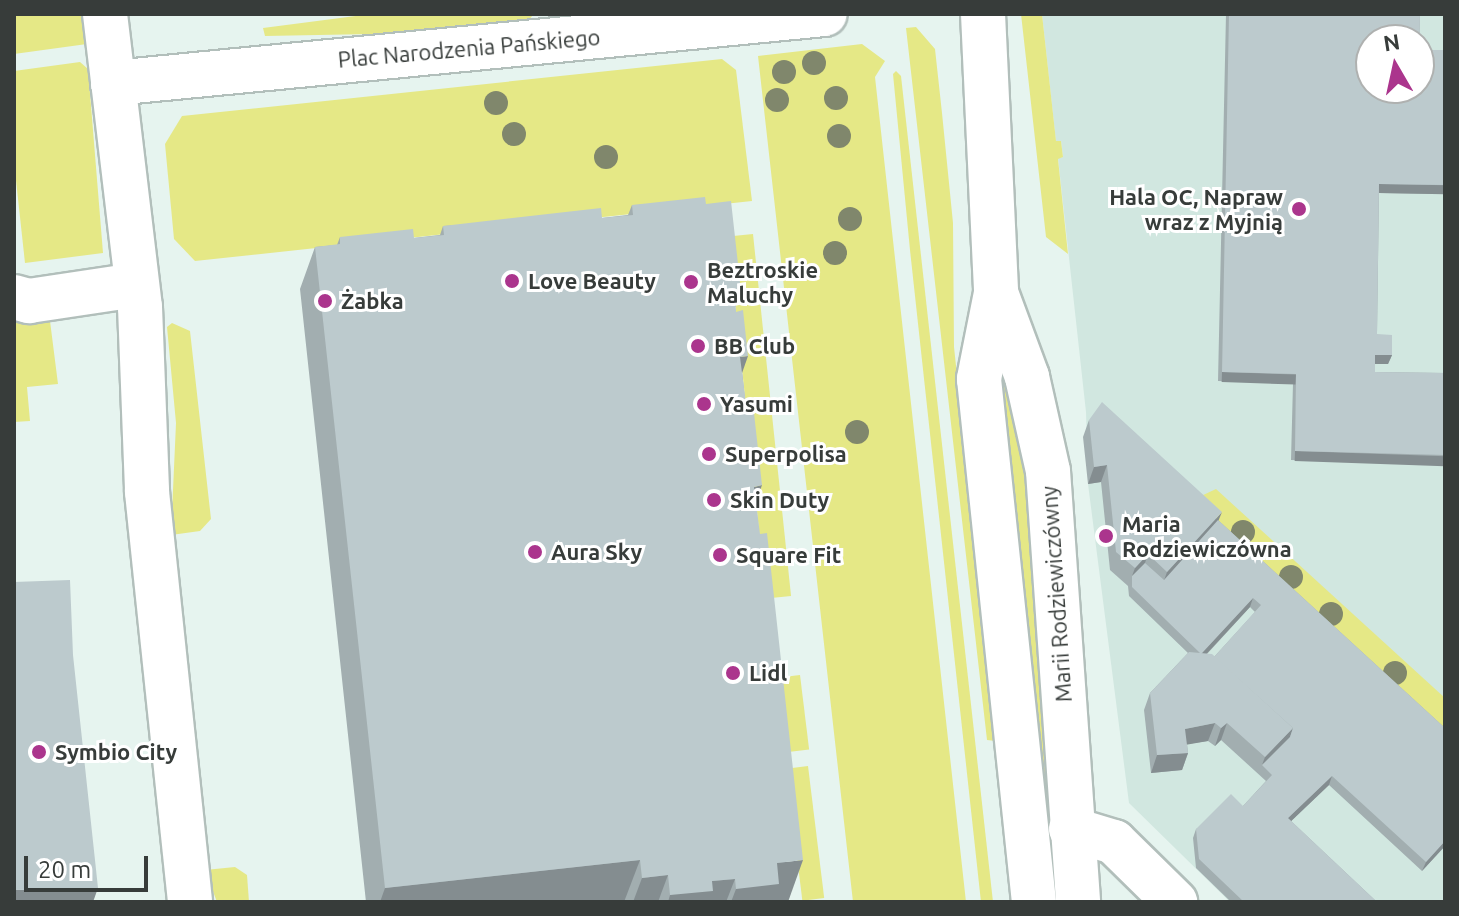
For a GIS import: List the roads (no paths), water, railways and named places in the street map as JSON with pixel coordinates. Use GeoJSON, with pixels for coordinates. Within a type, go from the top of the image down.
{"type":"FeatureCollection","features":[{"type":"Feature","properties":{"kind":"street"},"geometry":{"type":"LineString","coordinates":[[105,14],[136,285],[146,396],[147,492],[190,902]]}},
{"type":"Feature","properties":{"kind":"street","name":"Plac Narodzenia Pańskiego"},"geometry":{"type":"LineString","coordinates":[[113,83],[825,14]]}},
{"type":"Feature","properties":{"kind":"street","name":"Marii Rodziewiczówny"},"geometry":{"type":"LineString","coordinates":[[983,14],[996,293],[979,379],[1034,902]]}},
{"type":"Feature","properties":{"kind":"street"},"geometry":{"type":"LineString","coordinates":[[14,297],[29,301],[136,285]]}},
{"type":"Feature","properties":{"kind":"street","name":"Marii Rodziewiczówny"},"geometry":{"type":"LineString","coordinates":[[996,293],[1027,377],[1048,471],[1078,902]]}},
{"type":"Feature","properties":{"kind":"street"},"geometry":{"type":"LineString","coordinates":[[1071,829],[1114,842],[1175,902]]}},
{"type":"Feature","properties":{"kind":"place","name":"Hala OC, Napraw wraz z Myjnią"},"geometry":{"type":"Point","coordinates":[1299,209]}},
{"type":"Feature","properties":{"kind":"place","name":"Love Beauty"},"geometry":{"type":"Point","coordinates":[512,281]}},
{"type":"Feature","properties":{"kind":"place","name":"Beztroskie Maluchy"},"geometry":{"type":"Point","coordinates":[691,282]}},
{"type":"Feature","properties":{"kind":"place","name":"Żabka"},"geometry":{"type":"Point","coordinates":[325,301]}},
{"type":"Feature","properties":{"kind":"place","name":"BB Club"},"geometry":{"type":"Point","coordinates":[698,346]}},
{"type":"Feature","properties":{"kind":"place","name":"Yasumi"},"geometry":{"type":"Point","coordinates":[704,404]}},
{"type":"Feature","properties":{"kind":"place","name":"Superpolisa"},"geometry":{"type":"Point","coordinates":[709,454]}},
{"type":"Feature","properties":{"kind":"place","name":"Skin Duty"},"geometry":{"type":"Point","coordinates":[714,500]}},
{"type":"Feature","properties":{"kind":"place","name":"Maria Rodziewiczówna"},"geometry":{"type":"Point","coordinates":[1106,536]}},
{"type":"Feature","properties":{"kind":"place","name":"Aura Sky"},"geometry":{"type":"Point","coordinates":[535,552]}},
{"type":"Feature","properties":{"kind":"place","name":"Square Fit"},"geometry":{"type":"Point","coordinates":[720,555]}},
{"type":"Feature","properties":{"kind":"place","name":"Lidl"},"geometry":{"type":"Point","coordinates":[733,673]}},
{"type":"Feature","properties":{"kind":"place","name":"Symbio City"},"geometry":{"type":"Point","coordinates":[39,752]}}]}
